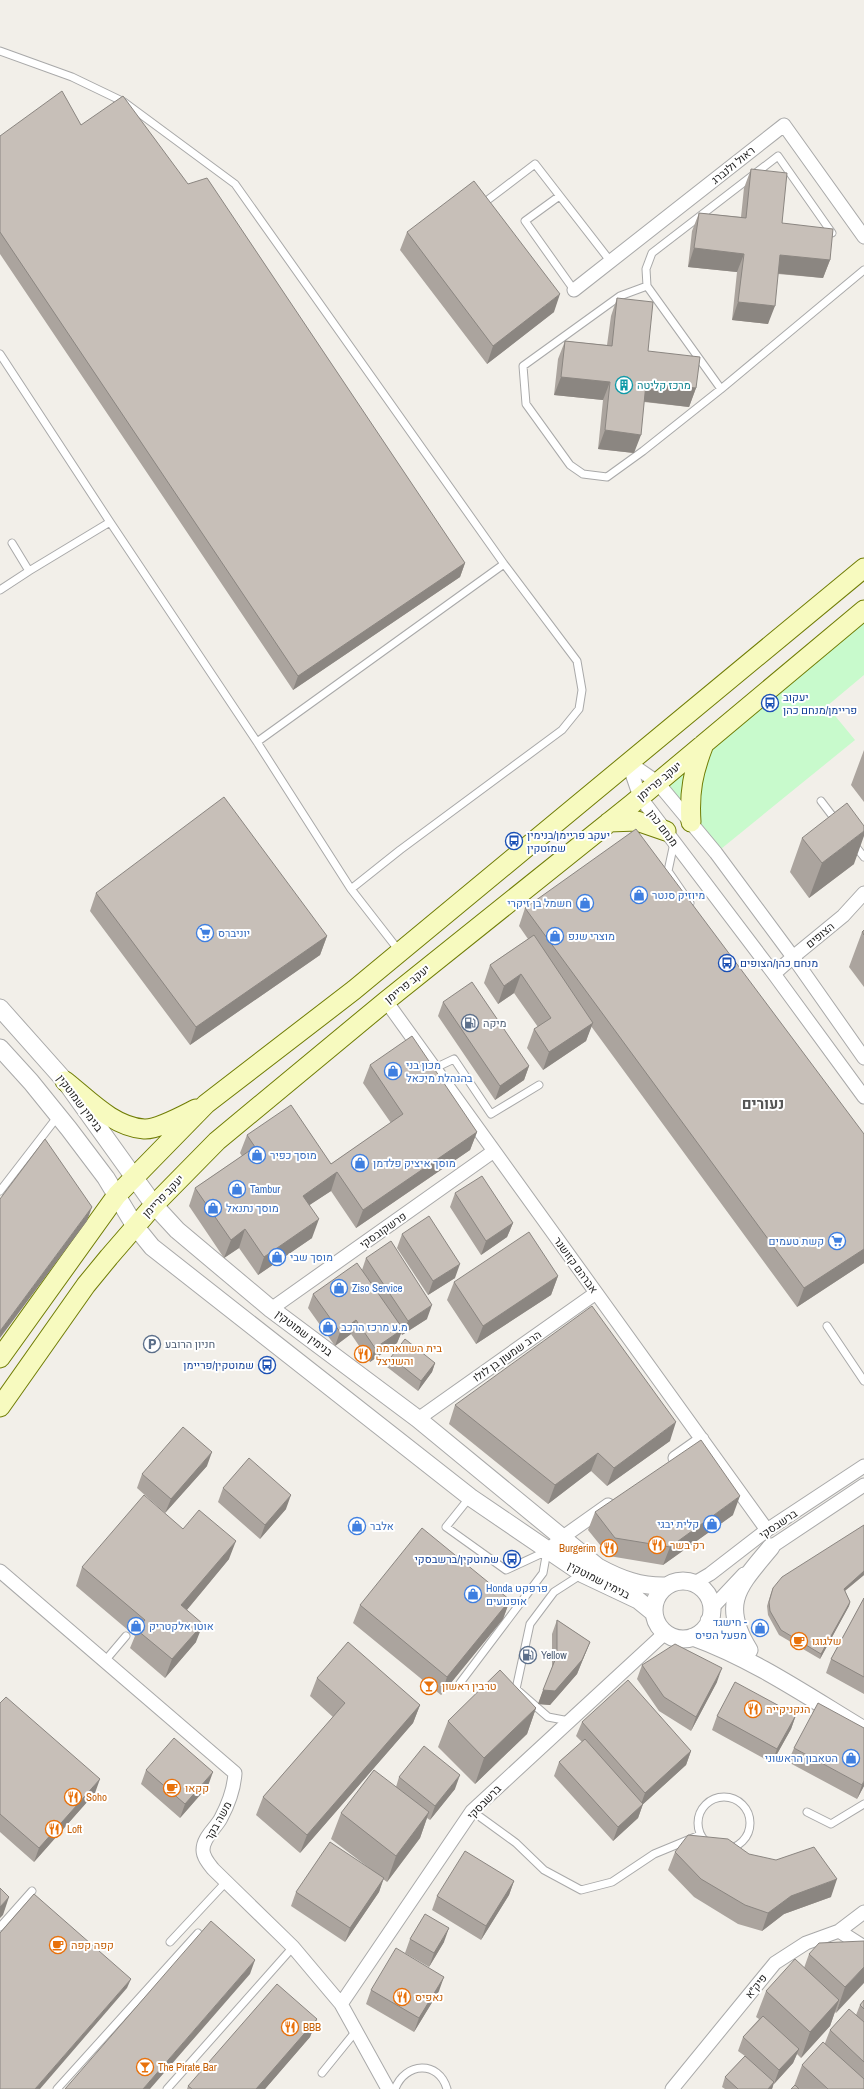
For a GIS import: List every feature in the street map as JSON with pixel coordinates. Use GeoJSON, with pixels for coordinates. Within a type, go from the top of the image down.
{"type":"FeatureCollection","features":[{"type":"Feature","properties":{"kind":"main road"},"geometry":{"type":"LineString","coordinates":[[0,1358],[117,1196],[206,1104],[400,952],[864,568]]}},
{"type":"Feature","properties":{"kind":"main road","name":"יעקב פריימן"},"geometry":{"type":"LineString","coordinates":[[0,1407],[86,1285],[154,1205],[217,1141],[386,1001],[640,797],[864,610]]}},
{"type":"Feature","properties":{"kind":"main road"},"geometry":{"type":"LineString","coordinates":[[690,822],[690,793],[692,777],[704,743]]}},
{"type":"Feature","properties":{"kind":"main road"},"geometry":{"type":"LineString","coordinates":[[609,822],[638,821],[670,837]]}},
{"type":"Feature","properties":{"kind":"main road"},"geometry":{"type":"LineString","coordinates":[[65,1081],[117,1122],[145,1130],[165,1123],[206,1104]]}},
{"type":"Feature","properties":{"kind":"street","name":"ראול ולנברג"},"geometry":{"type":"LineString","coordinates":[[574,290],[784,124],[864,237]]}},
{"type":"Feature","properties":{"kind":"street"},"geometry":{"type":"LineString","coordinates":[[628,762],[657,782],[690,822],[793,956],[864,1058]]}},
{"type":"Feature","properties":{"kind":"street","name":"מנחם כהן"},"geometry":{"type":"LineString","coordinates":[[628,762],[640,797],[774,974],[864,1097]]}},
{"type":"Feature","properties":{"kind":"street","name":"הצופים"},"geometry":{"type":"LineString","coordinates":[[774,974],[793,956],[844,916],[864,893]]}},
{"type":"Feature","properties":{"kind":"street","name":"אברהם קזושנר"},"geometry":{"type":"LineString","coordinates":[[386,1001],[767,1530]]}},
{"type":"Feature","properties":{"kind":"street","name":"בנימין שמוטקין"},"geometry":{"type":"LineString","coordinates":[[0,1008],[65,1081],[135,1176],[154,1205],[177,1230],[271,1308],[418,1419],[598,1567],[619,1578],[651,1586],[666,1586]]}},
{"type":"Feature","properties":{"kind":"street","name":"בנימין שמוטקין"},"geometry":{"type":"LineString","coordinates":[[0,1048],[31,1082],[106,1178],[135,1226],[152,1247],[470,1497],[547,1551],[583,1574],[638,1600],[654,1613]]}},
{"type":"Feature","properties":{"kind":"street","name":"פרשקובסקי"},"geometry":{"type":"LineString","coordinates":[[271,1308],[494,1151]]}},
{"type":"Feature","properties":{"kind":"street","name":"הרב שמעון בן לולו"},"geometry":{"type":"LineString","coordinates":[[418,1419],[596,1293]]}},
{"type":"Feature","properties":{"kind":"street"},"geometry":{"type":"LineString","coordinates":[[664,1466],[702,1439]]}},
{"type":"Feature","properties":{"kind":"street","name":"ברשבסקי"},"geometry":{"type":"LineString","coordinates":[[693,1584],[710,1574],[767,1530],[864,1466]]}},
{"type":"Feature","properties":{"kind":"street","name":"ברשבסקי"},"geometry":{"type":"LineString","coordinates":[[710,1615],[771,1547],[864,1485]]}},
{"type":"Feature","properties":{"kind":"street"},"geometry":{"type":"LineString","coordinates":[[547,1551],[562,1537],[620,1497]]}},
{"type":"Feature","properties":{"kind":"street"},"geometry":{"type":"LineString","coordinates":[[750,1652],[740,1636],[733,1608],[740,1584],[771,1547]]}},
{"type":"Feature","properties":{"kind":"street","name":"משה בקר"},"geometry":{"type":"LineString","coordinates":[[0,1571],[104,1662],[235,1773],[234,1787],[230,1800],[221,1819],[207,1837],[203,1850],[204,1857],[213,1869],[293,1948],[341,2004],[388,2089]]}},
{"type":"Feature","properties":{"kind":"street"},"geometry":{"type":"LineString","coordinates":[[680,1582],[693,1584],[699,1587],[708,1596],[710,1615],[706,1628],[693,1637],[678,1639],[665,1633],[658,1624],[654,1613],[657,1598],[666,1586],[680,1582]]}},
{"type":"Feature","properties":{"kind":"street"},"geometry":{"type":"LineString","coordinates":[[710,1615],[725,1636],[864,1720]]}},
{"type":"Feature","properties":{"kind":"street","name":"ברשבסקי"},"geometry":{"type":"LineString","coordinates":[[341,2004],[472,1811],[665,1633]]}},
{"type":"Feature","properties":{"kind":"street"},"geometry":{"type":"LineString","coordinates":[[693,1637],[715,1645],[748,1661],[864,1730]]}},
{"type":"Feature","properties":{"kind":"street","name":"פיק\"א"},"geometry":{"type":"LineString","coordinates":[[672,2089],[774,1963],[806,1943],[839,1931],[864,1912]]}},
{"type":"Feature","properties":{"kind":"street"},"geometry":{"type":"LineString","coordinates":[[839,1931],[864,1947]]}},
{"type":"Feature","properties":{"kind":"lane"},"geometry":{"type":"LineString","coordinates":[[0,51],[72,77],[124,102],[235,184],[504,564],[520,583],[577,661],[582,690],[579,709],[562,730],[400,850],[351,889]]}},
{"type":"Feature","properties":{"kind":"lane"},"geometry":{"type":"LineString","coordinates":[[721,389],[647,286],[646,269],[652,253],[778,156],[832,233]]}},
{"type":"Feature","properties":{"kind":"lane"},"geometry":{"type":"LineString","coordinates":[[489,199],[535,164],[558,197],[611,262]]}},
{"type":"Feature","properties":{"kind":"lane"},"geometry":{"type":"LineString","coordinates":[[558,197],[525,221],[574,290]]}},
{"type":"Feature","properties":{"kind":"lane"},"geometry":{"type":"LineString","coordinates":[[647,286],[620,296],[523,366],[526,404],[570,465],[583,474],[607,476],[643,451],[721,389],[864,270]]}},
{"type":"Feature","properties":{"kind":"lane"},"geometry":{"type":"LineString","coordinates":[[0,354],[257,742],[351,889],[400,952]]}},
{"type":"Feature","properties":{"kind":"lane"},"geometry":{"type":"LineString","coordinates":[[0,590],[110,522]]}},
{"type":"Feature","properties":{"kind":"lane"},"geometry":{"type":"LineString","coordinates":[[12,543],[29,571]]}},
{"type":"Feature","properties":{"kind":"lane"},"geometry":{"type":"LineString","coordinates":[[257,742],[504,564]]}},
{"type":"Feature","properties":{"kind":"lane"},"geometry":{"type":"LineString","coordinates":[[821,801],[840,826]]}},
{"type":"Feature","properties":{"kind":"lane"},"geometry":{"type":"LineString","coordinates":[[670,837],[668,871],[695,909]]}},
{"type":"Feature","properties":{"kind":"lane"},"geometry":{"type":"LineString","coordinates":[[850,838],[864,857]]}},
{"type":"Feature","properties":{"kind":"lane"},"geometry":{"type":"LineString","coordinates":[[435,1068],[454,1058],[490,1114],[539,1085]]}},
{"type":"Feature","properties":{"kind":"lane"},"geometry":{"type":"LineString","coordinates":[[0,1192],[58,1116]]}},
{"type":"Feature","properties":{"kind":"lane"},"geometry":{"type":"LineString","coordinates":[[827,1326],[864,1381]]}},
{"type":"Feature","properties":{"kind":"lane"},"geometry":{"type":"LineString","coordinates":[[470,1497],[446,1527],[506,1570],[547,1551]]}},
{"type":"Feature","properties":{"kind":"lane"},"geometry":{"type":"LineString","coordinates":[[460,1684],[543,1574],[547,1551]]}},
{"type":"Feature","properties":{"kind":"lane"},"geometry":{"type":"LineString","coordinates":[[570,1721],[548,1716],[516,1689],[530,1624],[554,1592],[583,1574]]}},
{"type":"Feature","properties":{"kind":"lane"},"geometry":{"type":"LineString","coordinates":[[104,1662],[126,1636]]}},
{"type":"Feature","properties":{"kind":"lane"},"geometry":{"type":"LineString","coordinates":[[727,1796],[735,1799],[747,1811],[750,1819],[749,1829],[746,1837],[734,1847],[722,1849],[714,1847],[700,1835],[698,1828],[700,1811],[711,1800],[727,1796]]}},
{"type":"Feature","properties":{"kind":"lane"},"geometry":{"type":"LineString","coordinates":[[806,1812],[831,1824],[864,1804]]}},
{"type":"Feature","properties":{"kind":"lane"},"geometry":{"type":"LineString","coordinates":[[472,1811],[516,1843],[544,1870],[581,1890],[612,1882],[654,1854],[700,1835]]}},
{"type":"Feature","properties":{"kind":"lane"},"geometry":{"type":"LineString","coordinates":[[170,1942],[226,1882]]}},
{"type":"Feature","properties":{"kind":"lane"},"geometry":{"type":"LineString","coordinates":[[0,1927],[32,1891]]}},
{"type":"Feature","properties":{"kind":"lane"},"geometry":{"type":"LineString","coordinates":[[57,2089],[198,1933]]}},
{"type":"Feature","properties":{"kind":"lane"},"geometry":{"type":"LineString","coordinates":[[167,2089],[293,1948]]}},
{"type":"Feature","properties":{"kind":"lane"},"geometry":{"type":"LineString","coordinates":[[322,2073],[356,2031]]}},
{"type":"Feature","properties":{"kind":"lane"},"geometry":{"type":"LineString","coordinates":[[395,2089],[403,2075],[418,2068],[434,2071],[441,2076],[447,2089]]}},
{"type":"Feature","properties":{"kind":"green space"},"geometry":{"type":"Polygon","coordinates":[[[864,610],[864,675],[827,706],[855,740],[716,853],[661,787],[864,610]]]}},
{"type":"Feature","properties":{"kind":"building"},"geometry":{"type":"Polygon","coordinates":[[[62,91],[81,125],[123,96],[188,184],[207,178],[465,563],[298,676],[0,232],[0,136],[62,91]]]}},
{"type":"Feature","properties":{"kind":"building"},"geometry":{"type":"Polygon","coordinates":[[[751,169],[787,173],[782,223],[833,229],[830,260],[780,255],[775,306],[738,302],[744,254],[694,248],[699,213],[746,218],[751,169]]]}},
{"type":"Feature","properties":{"kind":"building"},"geometry":{"type":"Polygon","coordinates":[[[474,181],[560,294],[493,346],[407,232],[474,181]]]}},
{"type":"Feature","properties":{"kind":"building","name":"מרכז קליטה"},"geometry":{"type":"Polygon","coordinates":[[[617,298],[653,302],[648,351],[700,357],[696,388],[646,383],[641,435],[605,430],[610,382],[561,377],[565,341],[612,346],[617,298]]]}},
{"type":"Feature","properties":{"kind":"building","name":"יוניברס"},"geometry":{"type":"Polygon","coordinates":[[[224,797],[327,936],[196,1027],[96,893],[224,797]]]}},
{"type":"Feature","properties":{"kind":"building"},"geometry":{"type":"Polygon","coordinates":[[[847,803],[864,826],[864,831],[822,863],[802,838],[847,803]]]}},
{"type":"Feature","properties":{"kind":"building"},"geometry":{"type":"Polygon","coordinates":[[[636,829],[864,1134],[864,1249],[804,1288],[525,908],[636,829]]]}},
{"type":"Feature","properties":{"kind":"building"},"geometry":{"type":"Polygon","coordinates":[[[534,935],[593,1023],[549,1052],[534,1029],[551,1018],[521,974],[504,986],[490,965],[534,935]]]}},
{"type":"Feature","properties":{"kind":"building"},"geometry":{"type":"Polygon","coordinates":[[[472,982],[529,1066],[500,1086],[443,1002],[472,982]]]}},
{"type":"Feature","properties":{"kind":"building"},"geometry":{"type":"Polygon","coordinates":[[[412,1036],[477,1132],[363,1210],[337,1172],[303,1196],[319,1219],[264,1257],[245,1229],[231,1240],[195,1188],[255,1147],[247,1135],[291,1105],[331,1164],[403,1114],[370,1065],[412,1036]]]}},
{"type":"Feature","properties":{"kind":"building"},"geometry":{"type":"Polygon","coordinates":[[[45,1139],[92,1207],[0,1331],[0,1199],[45,1139]]]}},
{"type":"Feature","properties":{"kind":"building"},"geometry":{"type":"Polygon","coordinates":[[[482,1176],[513,1223],[486,1241],[455,1193],[482,1176]]]}},
{"type":"Feature","properties":{"kind":"building"},"geometry":{"type":"Polygon","coordinates":[[[429,1216],[460,1264],[433,1281],[402,1234],[429,1216]]]}},
{"type":"Feature","properties":{"kind":"building"},"geometry":{"type":"Polygon","coordinates":[[[529,1232],[558,1276],[483,1326],[454,1282],[529,1232]]]}},
{"type":"Feature","properties":{"kind":"building"},"geometry":{"type":"Polygon","coordinates":[[[391,1241],[432,1305],[408,1321],[366,1258],[391,1241]]]}},
{"type":"Feature","properties":{"kind":"building"},"geometry":{"type":"Polygon","coordinates":[[[357,1263],[403,1329],[375,1348],[356,1320],[340,1332],[313,1294],[357,1263]]]}},
{"type":"Feature","properties":{"kind":"building"},"geometry":{"type":"Polygon","coordinates":[[[592,1306],[676,1422],[614,1468],[598,1453],[555,1485],[455,1405],[592,1306]]]}},
{"type":"Feature","properties":{"kind":"building"},"geometry":{"type":"Polygon","coordinates":[[[405,1339],[435,1363],[421,1381],[391,1357],[405,1339]]]}},
{"type":"Feature","properties":{"kind":"building"},"geometry":{"type":"Polygon","coordinates":[[[183,1427],[212,1452],[171,1499],[142,1474],[183,1427]]]}},
{"type":"Feature","properties":{"kind":"building"},"geometry":{"type":"Polygon","coordinates":[[[701,1440],[740,1496],[670,1547],[615,1538],[595,1512],[701,1440]]]}},
{"type":"Feature","properties":{"kind":"building"},"geometry":{"type":"Polygon","coordinates":[[[249,1458],[291,1495],[265,1525],[223,1488],[249,1458]]]}},
{"type":"Feature","properties":{"kind":"building"},"geometry":{"type":"Polygon","coordinates":[[[144,1495],[183,1529],[199,1510],[236,1541],[181,1605],[203,1624],[172,1659],[137,1630],[145,1620],[82,1567],[144,1495]]]}},
{"type":"Feature","properties":{"kind":"building"},"geometry":{"type":"Polygon","coordinates":[[[864,1525],[864,1571],[844,1589],[850,1602],[821,1654],[781,1630],[770,1611],[769,1602],[773,1588],[782,1577],[864,1525]]]}},
{"type":"Feature","properties":{"kind":"building"},"geometry":{"type":"Polygon","coordinates":[[[422,1528],[510,1600],[447,1677],[360,1605],[422,1528]]]}},
{"type":"Feature","properties":{"kind":"building"},"geometry":{"type":"Polygon","coordinates":[[[864,1598],[864,1677],[831,1659],[864,1598]]]}},
{"type":"Feature","properties":{"kind":"building"},"geometry":{"type":"Polygon","coordinates":[[[557,1620],[590,1642],[582,1660],[555,1691],[543,1690],[557,1655],[557,1620]]]}},
{"type":"Feature","properties":{"kind":"building"},"geometry":{"type":"Polygon","coordinates":[[[348,1642],[420,1705],[307,1835],[263,1797],[345,1703],[317,1678],[348,1642]]]}},
{"type":"Feature","properties":{"kind":"building"},"geometry":{"type":"Polygon","coordinates":[[[675,1644],[722,1668],[696,1717],[664,1697],[642,1665],[675,1644]]]}},
{"type":"Feature","properties":{"kind":"building"},"geometry":{"type":"Polygon","coordinates":[[[500,1670],[536,1708],[484,1758],[448,1721],[500,1670]]]}},
{"type":"Feature","properties":{"kind":"building"},"geometry":{"type":"Polygon","coordinates":[[[628,1680],[691,1751],[645,1793],[582,1722],[628,1680]]]}},
{"type":"Feature","properties":{"kind":"building"},"geometry":{"type":"Polygon","coordinates":[[[735,1682],[796,1715],[777,1749],[717,1716],[735,1682]]]}},
{"type":"Feature","properties":{"kind":"building"},"geometry":{"type":"Polygon","coordinates":[[[6,1697],[100,1779],[39,1848],[0,1814],[0,1703],[6,1697]]]}},
{"type":"Feature","properties":{"kind":"building"},"geometry":{"type":"Polygon","coordinates":[[[818,1703],[864,1728],[864,1781],[862,1785],[794,1748],[818,1703]]]}},
{"type":"Feature","properties":{"kind":"building"},"geometry":{"type":"Polygon","coordinates":[[[174,1738],[213,1772],[185,1804],[146,1770],[174,1738]]]}},
{"type":"Feature","properties":{"kind":"building"},"geometry":{"type":"Polygon","coordinates":[[[585,1739],[643,1804],[618,1827],[559,1762],[585,1739]]]}},
{"type":"Feature","properties":{"kind":"building"},"geometry":{"type":"Polygon","coordinates":[[[424,1746],[460,1775],[435,1806],[399,1777],[424,1746]]]}},
{"type":"Feature","properties":{"kind":"building"},"geometry":{"type":"Polygon","coordinates":[[[374,1770],[429,1812],[396,1856],[341,1813],[374,1770]]]}},
{"type":"Feature","properties":{"kind":"building"},"geometry":{"type":"Polygon","coordinates":[[[688,1835],[728,1839],[749,1854],[776,1860],[814,1847],[837,1879],[791,1896],[768,1913],[745,1905],[701,1879],[675,1852],[688,1835]]]}},
{"type":"Feature","properties":{"kind":"building"},"geometry":{"type":"Polygon","coordinates":[[[330,1842],[384,1878],[350,1928],[296,1892],[330,1842]]]}},
{"type":"Feature","properties":{"kind":"building"},"geometry":{"type":"Polygon","coordinates":[[[465,1851],[514,1881],[486,1926],[437,1896],[465,1851]]]}},
{"type":"Feature","properties":{"kind":"building"},"geometry":{"type":"Polygon","coordinates":[[[0,1888],[9,1897],[0,1907],[0,1888]]]}},
{"type":"Feature","properties":{"kind":"building"},"geometry":{"type":"Polygon","coordinates":[[[34,1894],[131,1979],[35,2089],[0,2089],[0,1933],[34,1894]]]}},
{"type":"Feature","properties":{"kind":"building"},"geometry":{"type":"Polygon","coordinates":[[[425,1914],[449,1928],[434,1953],[410,1939],[425,1914]]]}},
{"type":"Feature","properties":{"kind":"building"},"geometry":{"type":"Polygon","coordinates":[[[211,1921],[255,1960],[143,2089],[65,2089],[211,1921]]]}},
{"type":"Feature","properties":{"kind":"building"},"geometry":{"type":"Polygon","coordinates":[[[864,1941],[864,1967],[845,1987],[809,1954],[819,1943],[864,1941]]]}},
{"type":"Feature","properties":{"kind":"building","name":"נאפיס"},"geometry":{"type":"Polygon","coordinates":[[[396,1948],[444,1977],[419,2018],[371,1990],[396,1948]]]}},
{"type":"Feature","properties":{"kind":"building"},"geometry":{"type":"Polygon","coordinates":[[[795,1959],[839,2000],[810,2032],[766,1991],[795,1959]]]}},
{"type":"Feature","properties":{"kind":"building"},"geometry":{"type":"Polygon","coordinates":[[[277,1984],[317,2019],[256,2089],[192,2089],[188,2086],[277,1984]]]}},
{"type":"Feature","properties":{"kind":"building"},"geometry":{"type":"Polygon","coordinates":[[[864,2000],[864,2009],[860,2005],[864,2000]]]}},
{"type":"Feature","properties":{"kind":"building"},"geometry":{"type":"Polygon","coordinates":[[[849,2009],[864,2022],[864,2062],[830,2030],[849,2009]]]}},
{"type":"Feature","properties":{"kind":"building"},"geometry":{"type":"Polygon","coordinates":[[[763,2016],[799,2049],[779,2070],[743,2037],[763,2016]]]}},
{"type":"Feature","properties":{"kind":"building"},"geometry":{"type":"Polygon","coordinates":[[[823,2042],[864,2079],[864,2089],[828,2089],[802,2065],[823,2042]]]}},
{"type":"Feature","properties":{"kind":"building"},"geometry":{"type":"Polygon","coordinates":[[[745,2056],[774,2082],[768,2089],[738,2089],[725,2077],[745,2056]]]}},
{"type":"Feature","properties":{"kind":"building"},"geometry":{"type":"Polygon","coordinates":[[[795,2085],[799,2089],[791,2089],[795,2085]]]}},
{"type":"Feature","properties":{"kind":"place","name":"מרכז קליטה"},"geometry":{"type":"Point","coordinates":[624,385]}},
{"type":"Feature","properties":{"kind":"place","name":"יעקוב פריימן/מנחם כהן"},"geometry":{"type":"Point","coordinates":[770,703]}},
{"type":"Feature","properties":{"kind":"place","name":"יעקב פריימן/בנימין שמוטקין"},"geometry":{"type":"Point","coordinates":[514,841]}},
{"type":"Feature","properties":{"kind":"place","name":"מיוזיק סנטר"},"geometry":{"type":"Point","coordinates":[639,895]}},
{"type":"Feature","properties":{"kind":"place","name":"חשמל בן זיקרי"},"geometry":{"type":"Point","coordinates":[585,903]}},
{"type":"Feature","properties":{"kind":"place","name":"יוניברס"},"geometry":{"type":"Point","coordinates":[205,933]}},
{"type":"Feature","properties":{"kind":"place","name":"מוצרי שנפ"},"geometry":{"type":"Point","coordinates":[555,936]}},
{"type":"Feature","properties":{"kind":"place","name":"מנחם כהן/הצופים"},"geometry":{"type":"Point","coordinates":[727,963]}},
{"type":"Feature","properties":{"kind":"place","name":"מיקה"},"geometry":{"type":"Point","coordinates":[470,1023]}},
{"type":"Feature","properties":{"kind":"place","name":"מכון בני בהנהלת מיכאל"},"geometry":{"type":"Point","coordinates":[393,1071]}},
{"type":"Feature","properties":{"kind":"place","name":"מוסך כפיר"},"geometry":{"type":"Point","coordinates":[257,1155]}},
{"type":"Feature","properties":{"kind":"place","name":"מוסך איציק פלדמן"},"geometry":{"type":"Point","coordinates":[360,1163]}},
{"type":"Feature","properties":{"kind":"place","name":"Tambur"},"geometry":{"type":"Point","coordinates":[237,1189]}},
{"type":"Feature","properties":{"kind":"place","name":"מוסך נתנאל"},"geometry":{"type":"Point","coordinates":[213,1208]}},
{"type":"Feature","properties":{"kind":"place","name":"קשת טעמים"},"geometry":{"type":"Point","coordinates":[837,1241]}},
{"type":"Feature","properties":{"kind":"place","name":"מוסך שבי"},"geometry":{"type":"Point","coordinates":[277,1257]}},
{"type":"Feature","properties":{"kind":"place","name":"Ziso Service"},"geometry":{"type":"Point","coordinates":[339,1288]}},
{"type":"Feature","properties":{"kind":"place","name":"מ.ע מרכז הרכב"},"geometry":{"type":"Point","coordinates":[328,1327]}},
{"type":"Feature","properties":{"kind":"place","name":"חניון הרובע"},"geometry":{"type":"Point","coordinates":[152,1344]}},
{"type":"Feature","properties":{"kind":"place","name":"בית השווארמה והשניצל"},"geometry":{"type":"Point","coordinates":[363,1354]}},
{"type":"Feature","properties":{"kind":"place","name":"שמוטקין/פריימן"},"geometry":{"type":"Point","coordinates":[267,1365]}},
{"type":"Feature","properties":{"kind":"place","name":"קלית יבגי"},"geometry":{"type":"Point","coordinates":[712,1524]}},
{"type":"Feature","properties":{"kind":"place","name":"אלבר"},"geometry":{"type":"Point","coordinates":[357,1526]}},
{"type":"Feature","properties":{"kind":"place","name":"רק בשר"},"geometry":{"type":"Point","coordinates":[657,1545]}},
{"type":"Feature","properties":{"kind":"place","name":"Burgerim"},"geometry":{"type":"Point","coordinates":[609,1548]}},
{"type":"Feature","properties":{"kind":"place","name":"שמוטקין/ברשבסקי"},"geometry":{"type":"Point","coordinates":[512,1559]}},
{"type":"Feature","properties":{"kind":"place","name":"Honda פרפקט אופנועים"},"geometry":{"type":"Point","coordinates":[473,1594]}},
{"type":"Feature","properties":{"kind":"place","name":"אוטו אלקטריק"},"geometry":{"type":"Point","coordinates":[136,1626]}},
{"type":"Feature","properties":{"kind":"place","name":"חישגד - מפעל הפיס"},"geometry":{"type":"Point","coordinates":[760,1628]}},
{"type":"Feature","properties":{"kind":"place","name":"שלגוגו"},"geometry":{"type":"Point","coordinates":[799,1641]}},
{"type":"Feature","properties":{"kind":"place","name":"Yellow"},"geometry":{"type":"Point","coordinates":[528,1655]}},
{"type":"Feature","properties":{"kind":"place","name":"טרבין ראשון"},"geometry":{"type":"Point","coordinates":[429,1686]}},
{"type":"Feature","properties":{"kind":"place","name":"הנקניקייה"},"geometry":{"type":"Point","coordinates":[753,1709]}},
{"type":"Feature","properties":{"kind":"place","name":"הטאבון הראשוני"},"geometry":{"type":"Point","coordinates":[851,1758]}},
{"type":"Feature","properties":{"kind":"place","name":"קקאו"},"geometry":{"type":"Point","coordinates":[172,1788]}},
{"type":"Feature","properties":{"kind":"place","name":"Soho"},"geometry":{"type":"Point","coordinates":[73,1797]}},
{"type":"Feature","properties":{"kind":"place","name":"Loft"},"geometry":{"type":"Point","coordinates":[54,1829]}},
{"type":"Feature","properties":{"kind":"place","name":"קפה קפה"},"geometry":{"type":"Point","coordinates":[58,1945]}},
{"type":"Feature","properties":{"kind":"place","name":"נאפיס"},"geometry":{"type":"Point","coordinates":[402,1997]}},
{"type":"Feature","properties":{"kind":"place","name":"BBB"},"geometry":{"type":"Point","coordinates":[290,2027]}},
{"type":"Feature","properties":{"kind":"place","name":"The Pirate Bar"},"geometry":{"type":"Point","coordinates":[145,2067]}},
{"type":"Feature","properties":{"kind":"district","name":"נעורים"},"geometry":{"type":"Point","coordinates":[763,1103]}}]}
